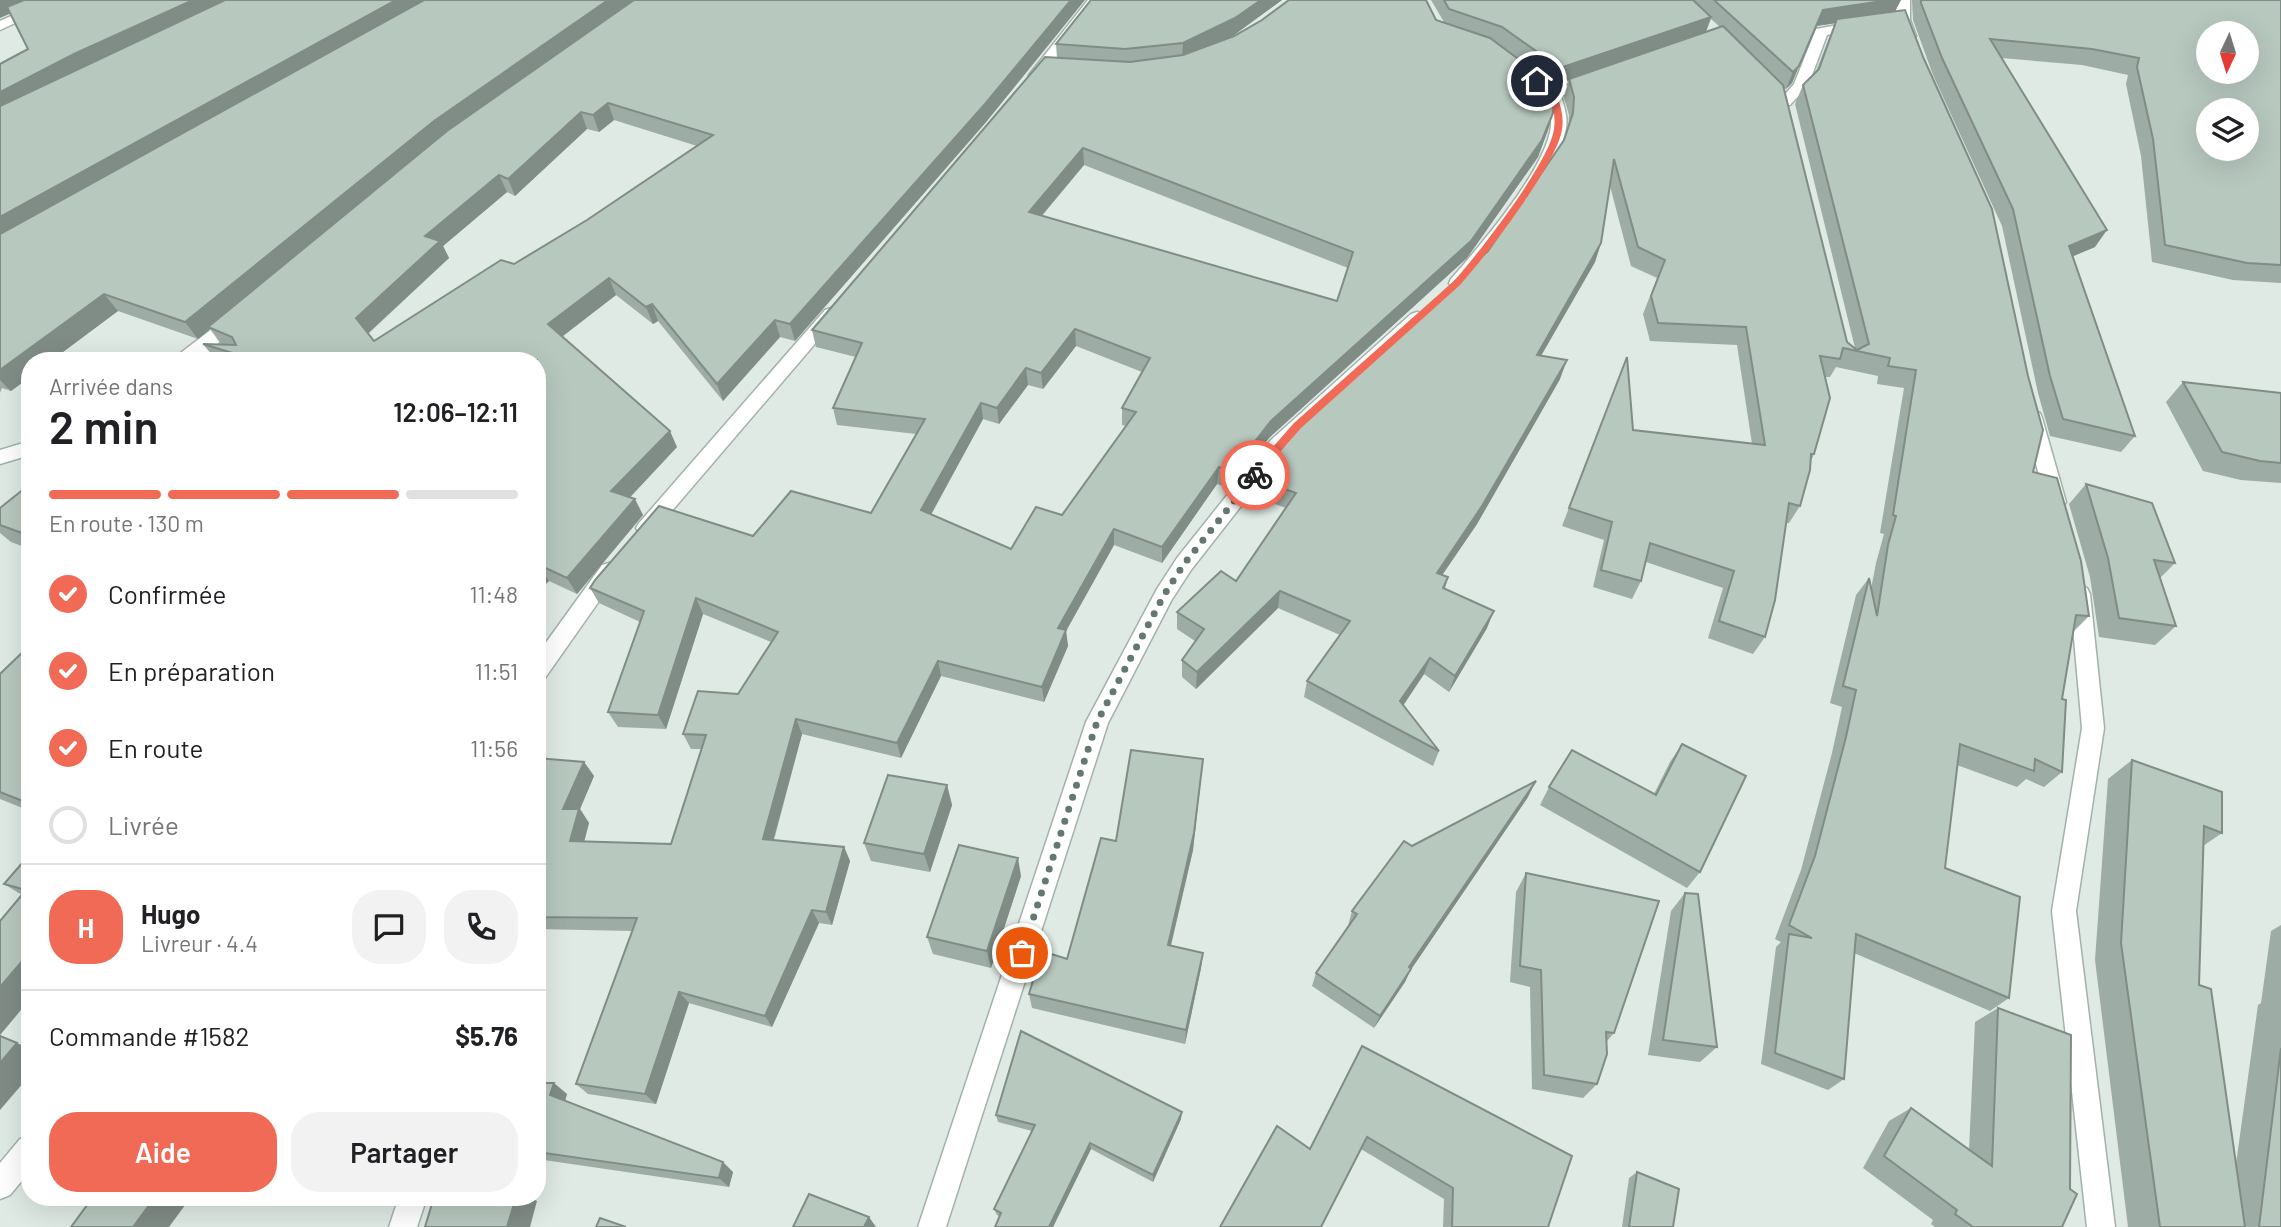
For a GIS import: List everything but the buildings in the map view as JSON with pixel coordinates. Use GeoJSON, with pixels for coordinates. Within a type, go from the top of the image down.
{"type":"FeatureCollection","features":[{"type":"Feature","properties":{"kind":"street"},"geometry":{"type":"LineString","coordinates":[[18,0],[39,8]]}},
{"type":"Feature","properties":{"kind":"street"},"geometry":{"type":"LineString","coordinates":[[0,26],[58,0]]}},
{"type":"Feature","properties":{"kind":"street"},"geometry":{"type":"LineString","coordinates":[[1019,96],[1049,67],[1095,0]]}},
{"type":"Feature","properties":{"kind":"street"},"geometry":{"type":"LineString","coordinates":[[1783,102],[1801,86],[1821,32],[1896,11],[1915,54]]}},
{"type":"Feature","properties":{"kind":"street"},"geometry":{"type":"LineString","coordinates":[[932,1227],[1097,722],[1164,595],[1184,564],[1279,445],[1475,264],[1548,158],[1558,131],[1559,116],[1548,90],[1617,71]]}},
{"type":"Feature","properties":{"kind":"street"},"geometry":{"type":"LineString","coordinates":[[546,659],[595,588],[847,296]]}},
{"type":"Feature","properties":{"kind":"street"},"geometry":{"type":"LineString","coordinates":[[195,352],[246,311]]}},
{"type":"Feature","properties":{"kind":"street"},"geometry":{"type":"LineString","coordinates":[[203,347],[216,352]]}},
{"type":"Feature","properties":{"kind":"street"},"geometry":{"type":"LineString","coordinates":[[2026,394],[2062,525]]}},
{"type":"Feature","properties":{"kind":"street"},"geometry":{"type":"LineString","coordinates":[[0,457],[21,451]]}},
{"type":"Feature","properties":{"kind":"street"},"geometry":{"type":"LineString","coordinates":[[2077,578],[2084,618],[2093,728],[2064,911],[2101,1227]]}},
{"type":"Feature","properties":{"kind":"street"},"geometry":{"type":"LineString","coordinates":[[0,1185],[21,1160]]}},
{"type":"Feature","properties":{"kind":"street"},"geometry":{"type":"LineString","coordinates":[[403,1227],[410,1206]]}},
{"type":"Feature","properties":{"kind":"way so far"},"geometry":{"type":"LineString","coordinates":[[1022,953],[1097,722],[1164,595],[1184,564],[1255,475]]}},
{"type":"Feature","properties":{"kind":"route"},"geometry":{"type":"LineString","coordinates":[[1255,475],[1298,425],[1475,264],[1548,158],[1558,131],[1559,116],[1553,94],[1537,81]]}}]}
